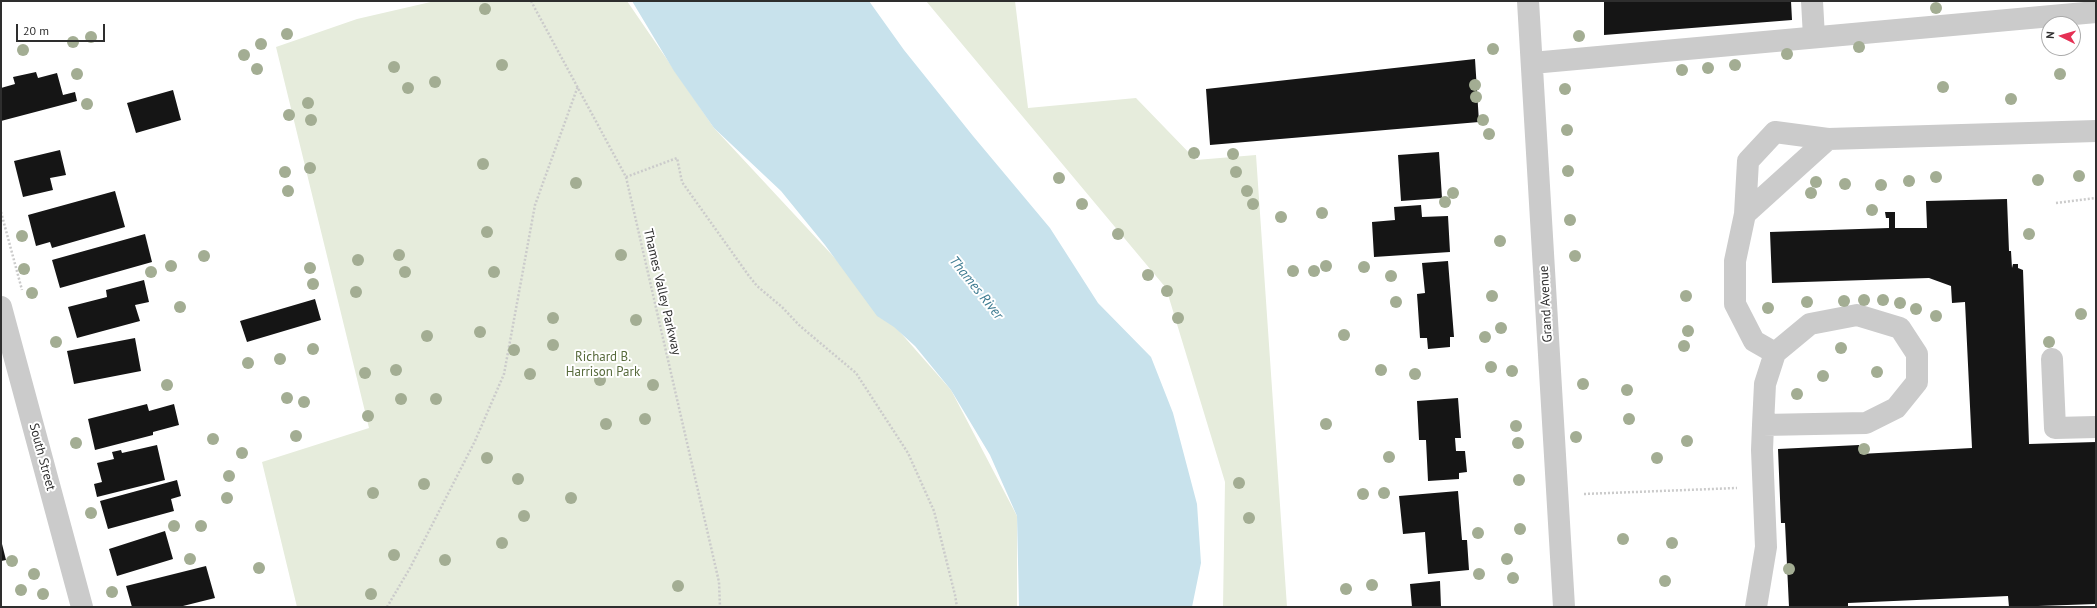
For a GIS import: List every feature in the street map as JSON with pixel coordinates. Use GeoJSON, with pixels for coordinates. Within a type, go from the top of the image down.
{"type":"FeatureCollection","features":[{"type":"Feature","properties":{"kind":"street","name":"Grand Avenue"},"geometry":{"type":"LineString","coordinates":[[1528,1],[1564,607]]}},
{"type":"Feature","properties":{"kind":"street"},"geometry":{"type":"LineString","coordinates":[[1812,1],[1814,37]]}},
{"type":"Feature","properties":{"kind":"street"},"geometry":{"type":"LineString","coordinates":[[1532,63],[2096,12]]}},
{"type":"Feature","properties":{"kind":"street"},"geometry":{"type":"LineString","coordinates":[[1775,353],[1754,341],[1735,304],[1735,261],[1745,214],[1748,161],[1775,132],[1828,139],[2096,131]]}},
{"type":"Feature","properties":{"kind":"street"},"geometry":{"type":"LineString","coordinates":[[1745,214],[1828,139]]}},
{"type":"Feature","properties":{"kind":"street","name":"South Street"},"geometry":{"type":"LineString","coordinates":[[1,307],[82,607]]}},
{"type":"Feature","properties":{"kind":"street"},"geometry":{"type":"LineString","coordinates":[[1756,607],[1766,547],[1763,486],[1763,425],[1765,384],[1775,353],[1810,324],[1857,315],[1900,328],[1917,354],[1917,382],[1896,408],[1866,423],[1763,425]]}},
{"type":"Feature","properties":{"kind":"street"},"geometry":{"type":"LineString","coordinates":[[2052,359],[2055,428],[2096,427]]}},
{"type":"Feature","properties":{"kind":"path","name":"Thames Valley Parkway"},"geometry":{"type":"LineString","coordinates":[[531,1],[626,177],[718,582],[720,607]]}},
{"type":"Feature","properties":{"kind":"path"},"geometry":{"type":"LineString","coordinates":[[387,607],[410,568],[475,441],[504,374],[535,205],[578,86]]}},
{"type":"Feature","properties":{"kind":"path"},"geometry":{"type":"LineString","coordinates":[[626,177],[677,158],[682,182],[757,286],[782,307],[800,326],[856,373],[908,452],[934,511],[957,607]]}},
{"type":"Feature","properties":{"kind":"path"},"geometry":{"type":"LineString","coordinates":[[2056,203],[2096,198]]}},
{"type":"Feature","properties":{"kind":"path"},"geometry":{"type":"LineString","coordinates":[[1557,495],[1763,486]]}},
{"type":"Feature","properties":{"kind":"green space","name":"Richard B. Harrison Park"},"geometry":{"type":"Polygon","coordinates":[[[435,1],[627,1],[714,128],[833,256],[951,390],[1017,516],[1017,607],[297,607],[262,462],[369,428],[276,47],[357,19],[435,1]]]}},
{"type":"Feature","properties":{"kind":"green space"},"geometry":{"type":"Polygon","coordinates":[[[926,1],[1015,1],[1028,108],[1136,98],[1196,160],[1256,155],[1287,607],[1223,607],[1225,482],[1166,288],[926,1]]]}},
{"type":"Feature","properties":{"kind":"water","name":"Thames River"},"geometry":{"type":"Polygon","coordinates":[[[632,1],[869,1],[904,50],[1050,228],[1098,303],[1151,357],[1173,413],[1197,504],[1201,563],[1192,607],[1019,607],[1017,516],[990,455],[951,390],[915,346],[894,327],[877,316],[825,245],[781,191],[714,128],[674,71],[632,1]]]}},
{"type":"Feature","properties":{"kind":"building"},"geometry":{"type":"Polygon","coordinates":[[[1604,1],[1791,1],[1792,20],[1604,35],[1604,1]]]}},
{"type":"Feature","properties":{"kind":"building"},"geometry":{"type":"Polygon","coordinates":[[[1475,59],[1479,122],[1210,145],[1206,89],[1475,59]]]}},
{"type":"Feature","properties":{"kind":"building"},"geometry":{"type":"Polygon","coordinates":[[[36,72],[38,78],[57,73],[63,95],[75,92],[77,101],[1,121],[1,88],[15,84],[13,77],[36,72]]]}},
{"type":"Feature","properties":{"kind":"building"},"geometry":{"type":"Polygon","coordinates":[[[173,90],[181,120],[136,133],[127,103],[173,90]]]}},
{"type":"Feature","properties":{"kind":"building"},"geometry":{"type":"Polygon","coordinates":[[[60,150],[66,175],[50,178],[53,190],[23,197],[14,161],[60,150]]]}},
{"type":"Feature","properties":{"kind":"building"},"geometry":{"type":"Polygon","coordinates":[[[1439,152],[1442,198],[1401,201],[1398,155],[1439,152]]]}},
{"type":"Feature","properties":{"kind":"building"},"geometry":{"type":"Polygon","coordinates":[[[115,191],[125,227],[52,248],[50,242],[36,246],[28,215],[115,191]]]}},
{"type":"Feature","properties":{"kind":"building"},"geometry":{"type":"Polygon","coordinates":[[[2007,199],[2009,251],[2011,251],[2012,268],[2013,264],[2018,264],[2018,268],[2023,270],[2029,444],[2096,442],[2096,604],[2009,607],[2008,596],[1848,603],[1848,607],[1789,607],[1785,523],[1781,523],[1778,449],[1859,445],[1860,454],[1972,448],[1965,302],[1952,303],[1951,286],[1929,278],[1772,283],[1770,232],[1889,228],[1889,218],[1886,218],[1885,212],[1895,212],[1895,228],[1927,228],[1926,201],[2007,199]]]}},
{"type":"Feature","properties":{"kind":"building"},"geometry":{"type":"Polygon","coordinates":[[[1421,205],[1422,217],[1448,216],[1450,252],[1374,257],[1372,222],[1395,220],[1394,207],[1421,205]]]}},
{"type":"Feature","properties":{"kind":"building"},"geometry":{"type":"Polygon","coordinates":[[[145,234],[152,262],[60,288],[52,260],[145,234]]]}},
{"type":"Feature","properties":{"kind":"building"},"geometry":{"type":"Polygon","coordinates":[[[1448,261],[1454,337],[1450,337],[1450,347],[1428,349],[1427,338],[1420,338],[1417,294],[1425,293],[1422,263],[1448,261]]]}},
{"type":"Feature","properties":{"kind":"building"},"geometry":{"type":"Polygon","coordinates":[[[144,280],[149,302],[135,305],[140,321],[77,338],[68,307],[107,297],[106,290],[144,280]]]}},
{"type":"Feature","properties":{"kind":"building"},"geometry":{"type":"Polygon","coordinates":[[[315,299],[321,320],[247,342],[240,321],[315,299]]]}},
{"type":"Feature","properties":{"kind":"building"},"geometry":{"type":"Polygon","coordinates":[[[135,338],[141,371],[74,384],[67,351],[135,338]]]}},
{"type":"Feature","properties":{"kind":"building"},"geometry":{"type":"Polygon","coordinates":[[[1458,398],[1461,438],[1455,438],[1456,451],[1465,451],[1467,472],[1459,473],[1459,479],[1428,481],[1426,440],[1419,440],[1417,401],[1458,398]]]}},
{"type":"Feature","properties":{"kind":"building"},"geometry":{"type":"Polygon","coordinates":[[[147,404],[149,411],[174,404],[179,425],[153,432],[153,435],[95,450],[88,419],[147,404]]]}},
{"type":"Feature","properties":{"kind":"building"},"geometry":{"type":"Polygon","coordinates":[[[157,445],[165,480],[97,497],[94,484],[102,482],[97,463],[114,459],[112,452],[121,450],[122,453],[157,445]]]}},
{"type":"Feature","properties":{"kind":"building"},"geometry":{"type":"Polygon","coordinates":[[[177,480],[181,496],[171,499],[174,511],[108,529],[100,501],[177,480]]]}},
{"type":"Feature","properties":{"kind":"building"},"geometry":{"type":"Polygon","coordinates":[[[1458,491],[1462,540],[1467,540],[1469,570],[1428,574],[1425,532],[1403,534],[1399,496],[1458,491]]]}},
{"type":"Feature","properties":{"kind":"building"},"geometry":{"type":"Polygon","coordinates":[[[165,531],[173,559],[117,576],[109,549],[165,531]]]}},
{"type":"Feature","properties":{"kind":"building"},"geometry":{"type":"Polygon","coordinates":[[[1,540],[6,560],[1,561],[1,540]]]}},
{"type":"Feature","properties":{"kind":"building"},"geometry":{"type":"Polygon","coordinates":[[[206,566],[215,598],[179,607],[132,607],[126,586],[206,566]]]}},
{"type":"Feature","properties":{"kind":"building"},"geometry":{"type":"Polygon","coordinates":[[[1440,581],[1441,607],[1412,607],[1410,584],[1440,581]]]}}]}
